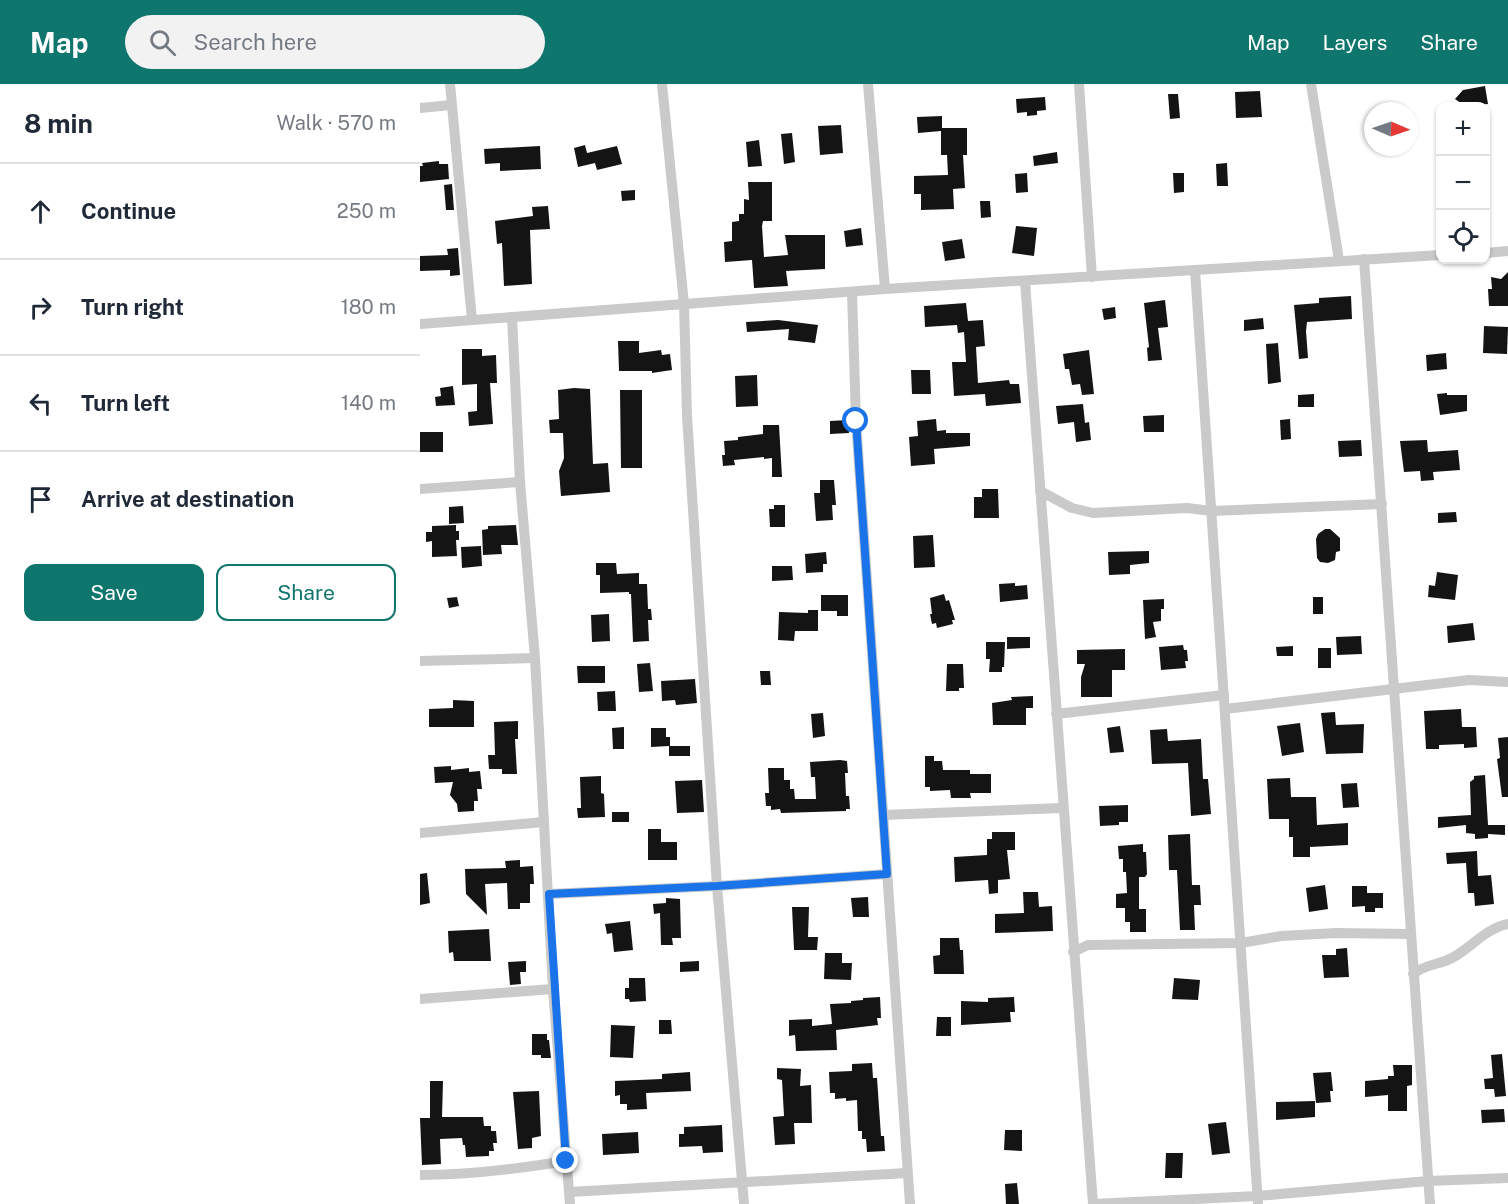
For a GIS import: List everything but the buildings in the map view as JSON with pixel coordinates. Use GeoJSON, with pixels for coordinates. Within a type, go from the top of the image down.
{"type":"FeatureCollection","features":[{"type":"Feature","properties":{"kind":"street"},"geometry":{"type":"LineString","coordinates":[[450,84],[472,320]]}},
{"type":"Feature","properties":{"kind":"street"},"geometry":{"type":"LineString","coordinates":[[662,84],[684,304],[687,416],[717,886],[744,1204]]}},
{"type":"Feature","properties":{"kind":"street"},"geometry":{"type":"LineString","coordinates":[[868,84],[885,289]]}},
{"type":"Feature","properties":{"kind":"street"},"geometry":{"type":"LineString","coordinates":[[1079,84],[1092,277]]}},
{"type":"Feature","properties":{"kind":"street"},"geometry":{"type":"LineString","coordinates":[[1311,84],[1339,260]]}},
{"type":"Feature","properties":{"kind":"street"},"geometry":{"type":"LineString","coordinates":[[420,108],[451,105]]}},
{"type":"Feature","properties":{"kind":"street"},"geometry":{"type":"LineString","coordinates":[[1490,253],[1508,251]]}},
{"type":"Feature","properties":{"kind":"street"},"geometry":{"type":"LineString","coordinates":[[420,324],[852,291],[1436,255]]}},
{"type":"Feature","properties":{"kind":"street"},"geometry":{"type":"LineString","coordinates":[[1364,259],[1430,1204]]}},
{"type":"Feature","properties":{"kind":"street"},"geometry":{"type":"LineString","coordinates":[[1195,270],[1258,1200]]}},
{"type":"Feature","properties":{"kind":"street"},"geometry":{"type":"LineString","coordinates":[[1025,281],[1062,808],[1093,1204],[1258,1200],[1428,1181],[1508,1178]]}},
{"type":"Feature","properties":{"kind":"street"},"geometry":{"type":"LineString","coordinates":[[852,291],[856,421],[910,1204]]}},
{"type":"Feature","properties":{"kind":"street"},"geometry":{"type":"LineString","coordinates":[[512,317],[520,482],[535,658],[554,989],[570,1204]]}},
{"type":"Feature","properties":{"kind":"street"},"geometry":{"type":"LineString","coordinates":[[420,489],[520,482]]}},
{"type":"Feature","properties":{"kind":"street"},"geometry":{"type":"LineString","coordinates":[[1040,490],[1072,508],[1093,513],[1187,508],[1212,511],[1382,504]]}},
{"type":"Feature","properties":{"kind":"street"},"geometry":{"type":"LineString","coordinates":[[420,661],[535,658]]}},
{"type":"Feature","properties":{"kind":"street"},"geometry":{"type":"LineString","coordinates":[[1225,709],[1469,680],[1508,682]]}},
{"type":"Feature","properties":{"kind":"street"},"geometry":{"type":"LineString","coordinates":[[1056,714],[1224,695]]}},
{"type":"Feature","properties":{"kind":"street"},"geometry":{"type":"LineString","coordinates":[[883,815],[1062,808]]}},
{"type":"Feature","properties":{"kind":"street"},"geometry":{"type":"LineString","coordinates":[[420,833],[544,822]]}},
{"type":"Feature","properties":{"kind":"street"},"geometry":{"type":"LineString","coordinates":[[549,894],[717,886],[887,874]]}},
{"type":"Feature","properties":{"kind":"street"},"geometry":{"type":"LineString","coordinates":[[1413,974],[1422,966],[1449,960],[1498,926],[1508,924]]}},
{"type":"Feature","properties":{"kind":"street"},"geometry":{"type":"LineString","coordinates":[[1073,952],[1088,945],[1242,944],[1303,934],[1410,934]]}},
{"type":"Feature","properties":{"kind":"street"},"geometry":{"type":"LineString","coordinates":[[420,999],[554,989]]}},
{"type":"Feature","properties":{"kind":"street"},"geometry":{"type":"LineString","coordinates":[[420,1175],[464,1175],[566,1161]]}},
{"type":"Feature","properties":{"kind":"street"},"geometry":{"type":"LineString","coordinates":[[569,1192],[908,1173]]}},
{"type":"Feature","properties":{"kind":"route"},"geometry":{"type":"LineString","coordinates":[[566,1161],[549,894],[717,886],[887,874],[856,421]]}}]}
